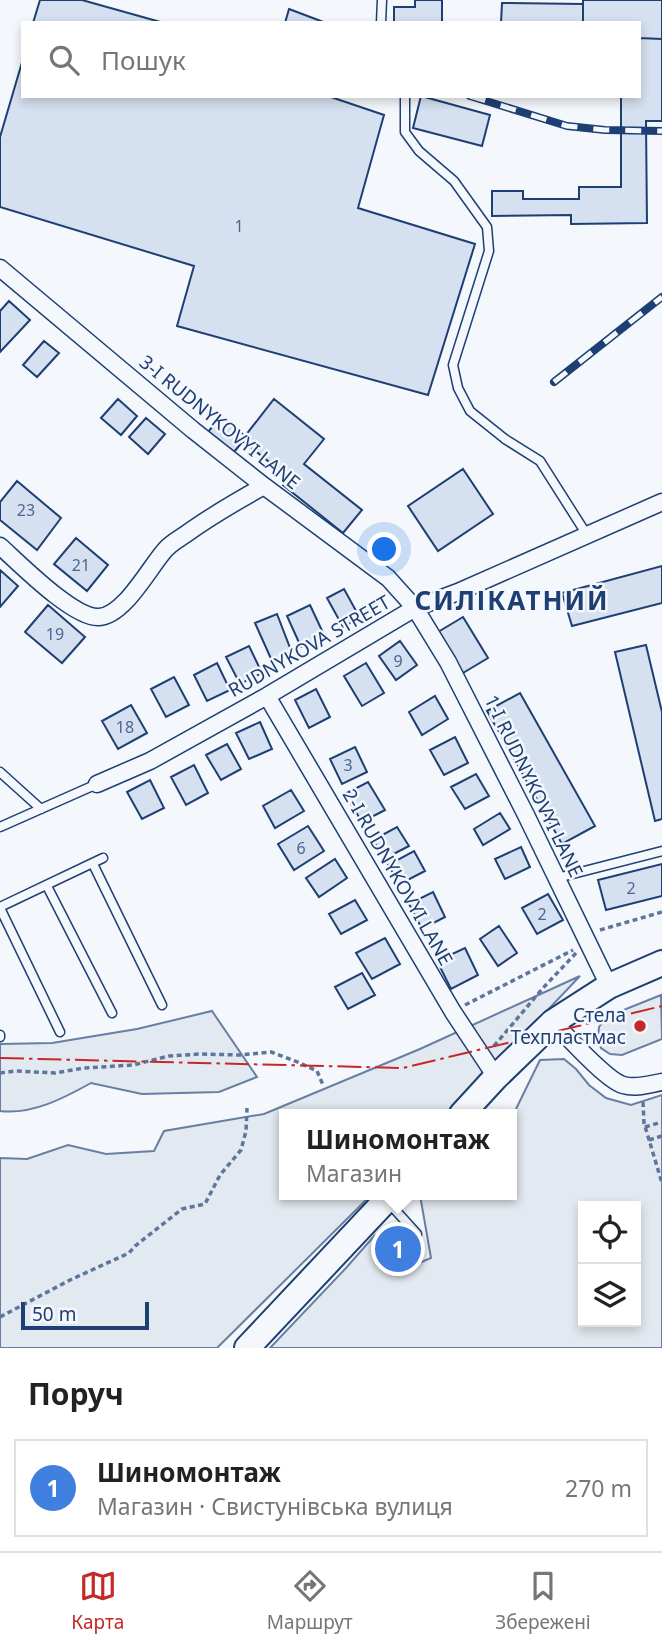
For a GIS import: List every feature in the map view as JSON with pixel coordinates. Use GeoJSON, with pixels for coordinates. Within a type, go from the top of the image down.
{"type":"FeatureCollection","features":[{"type":"Feature","properties":{"kind":"main road"},"geometry":{"type":"LineString","coordinates":[[466,1109],[489,1067],[609,986],[662,962]]}},
{"type":"Feature","properties":{"kind":"main road"},"geometry":{"type":"LineString","coordinates":[[247,1348],[385,1200]]}},
{"type":"Feature","properties":{"kind":"street","name":"3-I RUDNYKOVYI LANE"},"geometry":{"type":"LineString","coordinates":[[0,268],[193,430],[388,578],[415,608]]}},
{"type":"Feature","properties":{"kind":"street"},"geometry":{"type":"LineString","coordinates":[[0,546],[69,606],[99,617],[124,603],[167,547],[264,486]]}},
{"type":"Feature","properties":{"kind":"street","name":"RUDNYKOVA STREET"},"geometry":{"type":"LineString","coordinates":[[97,784],[150,761],[267,696],[415,608],[458,592],[662,502]]}},
{"type":"Feature","properties":{"kind":"street","name":"1-I RUDNYKOVYI LANE"},"geometry":{"type":"LineString","coordinates":[[415,608],[448,662],[526,814],[609,986]]}},
{"type":"Feature","properties":{"kind":"street","name":"2-I RUDNYKOVYI LANE"},"geometry":{"type":"LineString","coordinates":[[267,696],[453,1012],[489,1067]]}},
{"type":"Feature","properties":{"kind":"street"},"geometry":{"type":"LineString","coordinates":[[553,1022],[600,1068],[622,1085],[640,1086],[662,1082]]}},
{"type":"Feature","properties":{"kind":"lane"},"geometry":{"type":"LineString","coordinates":[[381,21],[382,0]]}},
{"type":"Feature","properties":{"kind":"lane"},"geometry":{"type":"LineString","coordinates":[[405,98],[405,132],[419,151],[454,181],[487,228],[488,251],[453,365],[458,388],[470,411],[505,439],[541,461],[587,535]]}},
{"type":"Feature","properties":{"kind":"lane"},"geometry":{"type":"LineString","coordinates":[[0,772],[41,808]]}},
{"type":"Feature","properties":{"kind":"lane"},"geometry":{"type":"LineString","coordinates":[[0,827],[97,784]]}},
{"type":"Feature","properties":{"kind":"lane"},"geometry":{"type":"LineString","coordinates":[[557,878],[662,851]]}},
{"type":"Feature","properties":{"kind":"lane"},"geometry":{"type":"LineString","coordinates":[[60,1032],[0,907],[103,858]]}},
{"type":"Feature","properties":{"kind":"lane"},"geometry":{"type":"LineString","coordinates":[[93,864],[162,1005]]}},
{"type":"Feature","properties":{"kind":"lane"},"geometry":{"type":"LineString","coordinates":[[47,886],[112,1013]]}},
{"type":"Feature","properties":{"kind":"lane"},"geometry":{"type":"LineString","coordinates":[[390,1200],[416,1234]]}},
{"type":"Feature","properties":{"kind":"path"},"geometry":{"type":"LineString","coordinates":[[489,1067],[543,988],[602,929],[662,912]]}},
{"type":"Feature","properties":{"kind":"path"},"geometry":{"type":"LineString","coordinates":[[453,1012],[587,943]]}},
{"type":"Feature","properties":{"kind":"path"},"geometry":{"type":"LineString","coordinates":[[0,1073],[55,1073],[133,1065],[169,1056],[271,1052],[317,1072],[323,1085]]}},
{"type":"Feature","properties":{"kind":"path"},"geometry":{"type":"LineString","coordinates":[[640,1086],[645,1127],[662,1183]]}},
{"type":"Feature","properties":{"kind":"path"},"geometry":{"type":"LineString","coordinates":[[0,1317],[129,1253],[182,1209],[205,1204],[220,1175],[241,1150],[246,1131],[247,1108]]}},
{"type":"Feature","properties":{"kind":"path"},"geometry":{"type":"LineString","coordinates":[[645,1127],[662,1122]]}},
{"type":"Feature","properties":{"kind":"path"},"geometry":{"type":"LineString","coordinates":[[649,1140],[662,1136]]}},
{"type":"Feature","properties":{"kind":"shaded area"},"geometry":{"type":"Polygon","coordinates":[[[580,976],[454,1109],[279,1109],[279,1200],[366,1200],[217,1348],[0,1348],[0,1158],[27,1159],[68,1145],[106,1154],[154,1151],[164,1131],[264,1114],[420,1049],[580,976]]]}},
{"type":"Feature","properties":{"kind":"shaded area"},"geometry":{"type":"Polygon","coordinates":[[[661,995],[662,1039],[622,1055],[610,1054],[601,1048],[599,1027],[606,1017],[661,995]]]}},
{"type":"Feature","properties":{"kind":"shaded area"},"geometry":{"type":"Polygon","coordinates":[[[212,1011],[257,1077],[219,1092],[142,1094],[91,1083],[59,1100],[36,1108],[0,1111],[0,1044],[52,1043],[137,1029],[212,1011]]]}},
{"type":"Feature","properties":{"kind":"shaded area"},"geometry":{"type":"Polygon","coordinates":[[[564,1059],[606,1098],[631,1105],[662,1095],[662,1348],[270,1348],[375,1235],[405,1269],[431,1258],[421,1200],[517,1200],[517,1109],[540,1060],[564,1059]]]}},
{"type":"Feature","properties":{"kind":"building"},"geometry":{"type":"Polygon","coordinates":[[[40,0],[82,0],[157,21],[34,21],[40,0]]]}},
{"type":"Feature","properties":{"kind":"building"},"geometry":{"type":"Polygon","coordinates":[[[415,0],[442,0],[442,21],[394,21],[394,7],[415,7],[415,0]]]}},
{"type":"Feature","properties":{"kind":"building"},"geometry":{"type":"Polygon","coordinates":[[[583,0],[662,0],[662,39],[641,38],[641,21],[583,21],[583,0]]]}},
{"type":"Feature","properties":{"kind":"building"},"geometry":{"type":"Polygon","coordinates":[[[502,3],[583,4],[583,21],[501,21],[502,3]]]}},
{"type":"Feature","properties":{"kind":"building"},"geometry":{"type":"Polygon","coordinates":[[[289,9],[321,21],[286,21],[289,9]]]}},
{"type":"Feature","properties":{"kind":"building"},"geometry":{"type":"Polygon","coordinates":[[[641,38],[662,39],[662,121],[646,121],[647,223],[571,224],[571,215],[492,216],[492,191],[523,191],[523,199],[579,199],[579,187],[621,187],[621,98],[641,98],[641,38]]]}},
{"type":"Feature","properties":{"kind":"building"},"geometry":{"type":"Polygon","coordinates":[[[21,66],[21,98],[334,98],[384,115],[358,208],[475,244],[428,395],[177,326],[194,266],[0,207],[0,137],[21,66]]]}},
{"type":"Feature","properties":{"kind":"building"},"geometry":{"type":"Polygon","coordinates":[[[420,98],[490,115],[482,146],[413,128],[420,98]]]}},
{"type":"Feature","properties":{"kind":"building"},"geometry":{"type":"Polygon","coordinates":[[[9,301],[30,320],[0,352],[0,311],[9,301]]]}},
{"type":"Feature","properties":{"kind":"building"},"geometry":{"type":"Polygon","coordinates":[[[44,341],[59,353],[37,377],[23,365],[44,341]]]}},
{"type":"Feature","properties":{"kind":"building"},"geometry":{"type":"Polygon","coordinates":[[[118,399],[137,416],[121,435],[101,418],[118,399]]]}},
{"type":"Feature","properties":{"kind":"building"},"geometry":{"type":"Polygon","coordinates":[[[274,399],[324,439],[304,464],[362,510],[343,533],[283,485],[289,478],[243,441],[234,452],[208,432],[221,416],[245,436],[274,399]]]}},
{"type":"Feature","properties":{"kind":"building"},"geometry":{"type":"Polygon","coordinates":[[[146,418],[165,434],[148,454],[129,437],[146,418]]]}},
{"type":"Feature","properties":{"kind":"building"},"geometry":{"type":"Polygon","coordinates":[[[463,469],[493,514],[438,551],[408,506],[463,469]]]}},
{"type":"Feature","properties":{"kind":"building"},"geometry":{"type":"Polygon","coordinates":[[[17,481],[61,518],[37,550],[0,520],[0,502],[17,481]]]}},
{"type":"Feature","properties":{"kind":"building"},"geometry":{"type":"Polygon","coordinates":[[[76,538],[108,565],[87,591],[54,564],[76,538]]]}},
{"type":"Feature","properties":{"kind":"building"},"geometry":{"type":"Polygon","coordinates":[[[662,566],[662,603],[572,626],[562,593],[662,566]]]}},
{"type":"Feature","properties":{"kind":"building"},"geometry":{"type":"Polygon","coordinates":[[[0,570],[18,586],[0,607],[0,570]]]}},
{"type":"Feature","properties":{"kind":"building"},"geometry":{"type":"Polygon","coordinates":[[[344,589],[360,618],[343,627],[327,598],[344,589]]]}},
{"type":"Feature","properties":{"kind":"building"},"geometry":{"type":"Polygon","coordinates":[[[48,605],[85,637],[62,663],[25,632],[48,605]]]}},
{"type":"Feature","properties":{"kind":"building"},"geometry":{"type":"Polygon","coordinates":[[[310,605],[325,637],[301,647],[287,616],[310,605]]]}},
{"type":"Feature","properties":{"kind":"building"},"geometry":{"type":"Polygon","coordinates":[[[277,614],[292,653],[272,661],[255,623],[277,614]]]}},
{"type":"Feature","properties":{"kind":"building"},"geometry":{"type":"Polygon","coordinates":[[[463,617],[488,658],[463,673],[438,632],[463,617]]]}},
{"type":"Feature","properties":{"kind":"building"},"geometry":{"type":"Polygon","coordinates":[[[400,641],[417,665],[396,680],[379,656],[400,641]]]}},
{"type":"Feature","properties":{"kind":"building"},"geometry":{"type":"Polygon","coordinates":[[[646,645],[662,712],[662,819],[655,821],[615,652],[646,645]]]}},
{"type":"Feature","properties":{"kind":"building"},"geometry":{"type":"Polygon","coordinates":[[[249,646],[262,673],[240,684],[226,657],[249,646]]]}},
{"type":"Feature","properties":{"kind":"building"},"geometry":{"type":"Polygon","coordinates":[[[217,663],[230,690],[207,701],[194,675],[217,663]]]}},
{"type":"Feature","properties":{"kind":"building"},"geometry":{"type":"Polygon","coordinates":[[[366,663],[384,693],[362,706],[344,676],[366,663]]]}},
{"type":"Feature","properties":{"kind":"building"},"geometry":{"type":"Polygon","coordinates":[[[174,677],[189,705],[166,717],[151,689],[174,677]]]}},
{"type":"Feature","properties":{"kind":"building"},"geometry":{"type":"Polygon","coordinates":[[[316,689],[330,717],[309,728],[295,700],[316,689]]]}},
{"type":"Feature","properties":{"kind":"building"},"geometry":{"type":"Polygon","coordinates":[[[520,693],[595,826],[562,844],[487,711],[520,693]]]}},
{"type":"Feature","properties":{"kind":"building"},"geometry":{"type":"Polygon","coordinates":[[[435,696],[448,719],[422,735],[409,712],[435,696]]]}},
{"type":"Feature","properties":{"kind":"building"},"geometry":{"type":"Polygon","coordinates":[[[131,705],[147,733],[118,749],[102,721],[131,705]]]}},
{"type":"Feature","properties":{"kind":"building"},"geometry":{"type":"Polygon","coordinates":[[[260,722],[272,749],[249,759],[236,733],[260,722]]]}},
{"type":"Feature","properties":{"kind":"building"},"geometry":{"type":"Polygon","coordinates":[[[455,737],[468,763],[444,775],[430,750],[455,737]]]}},
{"type":"Feature","properties":{"kind":"building"},"geometry":{"type":"Polygon","coordinates":[[[227,744],[241,769],[221,780],[206,755],[227,744]]]}},
{"type":"Feature","properties":{"kind":"building"},"geometry":{"type":"Polygon","coordinates":[[[355,747],[367,772],[342,784],[330,759],[355,747]]]}},
{"type":"Feature","properties":{"kind":"building"},"geometry":{"type":"Polygon","coordinates":[[[194,765],[208,793],[186,805],[171,777],[194,765]]]}},
{"type":"Feature","properties":{"kind":"building"},"geometry":{"type":"Polygon","coordinates":[[[476,774],[489,796],[465,809],[451,787],[476,774]]]}},
{"type":"Feature","properties":{"kind":"building"},"geometry":{"type":"Polygon","coordinates":[[[150,780],[164,808],[142,819],[127,792],[150,780]]]}},
{"type":"Feature","properties":{"kind":"building"},"geometry":{"type":"Polygon","coordinates":[[[368,782],[385,810],[362,822],[345,794],[368,782]]]}},
{"type":"Feature","properties":{"kind":"building"},"geometry":{"type":"Polygon","coordinates":[[[291,790],[304,811],[275,828],[263,806],[291,790]]]}},
{"type":"Feature","properties":{"kind":"building"},"geometry":{"type":"Polygon","coordinates":[[[500,813],[510,829],[483,845],[474,829],[500,813]]]}},
{"type":"Feature","properties":{"kind":"building"},"geometry":{"type":"Polygon","coordinates":[[[308,826],[324,851],[294,870],[278,844],[308,826]]]}},
{"type":"Feature","properties":{"kind":"building"},"geometry":{"type":"Polygon","coordinates":[[[397,827],[409,846],[384,859],[373,840],[397,827]]]}},
{"type":"Feature","properties":{"kind":"building"},"geometry":{"type":"Polygon","coordinates":[[[521,847],[530,867],[505,879],[495,859],[521,847]]]}},
{"type":"Feature","properties":{"kind":"building"},"geometry":{"type":"Polygon","coordinates":[[[414,851],[425,871],[400,884],[388,865],[414,851]]]}},
{"type":"Feature","properties":{"kind":"building"},"geometry":{"type":"Polygon","coordinates":[[[335,859],[347,878],[319,897],[306,878],[335,859]]]}},
{"type":"Feature","properties":{"kind":"building"},"geometry":{"type":"Polygon","coordinates":[[[662,864],[662,896],[606,910],[598,880],[662,864]]]}},
{"type":"Feature","properties":{"kind":"building"},"geometry":{"type":"Polygon","coordinates":[[[433,892],[445,917],[422,929],[409,904],[433,892]]]}},
{"type":"Feature","properties":{"kind":"building"},"geometry":{"type":"Polygon","coordinates":[[[548,894],[563,920],[537,934],[522,908],[548,894]]]}},
{"type":"Feature","properties":{"kind":"building"},"geometry":{"type":"Polygon","coordinates":[[[355,900],[367,920],[341,934],[329,914],[355,900]]]}},
{"type":"Feature","properties":{"kind":"building"},"geometry":{"type":"Polygon","coordinates":[[[499,926],[517,953],[498,966],[480,939],[499,926]]]}},
{"type":"Feature","properties":{"kind":"building"},"geometry":{"type":"Polygon","coordinates":[[[385,938],[400,964],[372,979],[356,953],[385,938]]]}},
{"type":"Feature","properties":{"kind":"building"},"geometry":{"type":"Polygon","coordinates":[[[465,948],[478,975],[451,989],[437,961],[465,948]]]}},
{"type":"Feature","properties":{"kind":"building"},"geometry":{"type":"Polygon","coordinates":[[[362,973],[375,995],[348,1009],[335,987],[362,973]]]}},
{"type":"Feature","properties":{"kind":"building"},"geometry":{"type":"Polygon","coordinates":[[[391,1229],[418,1255],[405,1269],[378,1243],[391,1229]]]}},
{"type":"Feature","properties":{"kind":"railway"},"geometry":{"type":"LineString","coordinates":[[476,98],[567,126],[662,131]]}},
{"type":"Feature","properties":{"kind":"railway"},"geometry":{"type":"LineString","coordinates":[[554,382],[662,297]]}},
{"type":"Feature","properties":{"kind":"power"},"geometry":{"type":"LineString","coordinates":[[0,1058],[403,1068],[662,1006]]}},
{"type":"Feature","properties":{"kind":"place","name":"Стела Техпластмас"},"geometry":{"type":"Point","coordinates":[640,1026]}},
{"type":"Feature","properties":{"kind":"place","name":"Шиномонтаж"},"geometry":{"type":"Point","coordinates":[398,1249]}},
{"type":"Feature","properties":{"kind":"district","name":"СИЛІКАТНИЙ"},"geometry":{"type":"Point","coordinates":[512,601]}}]}
